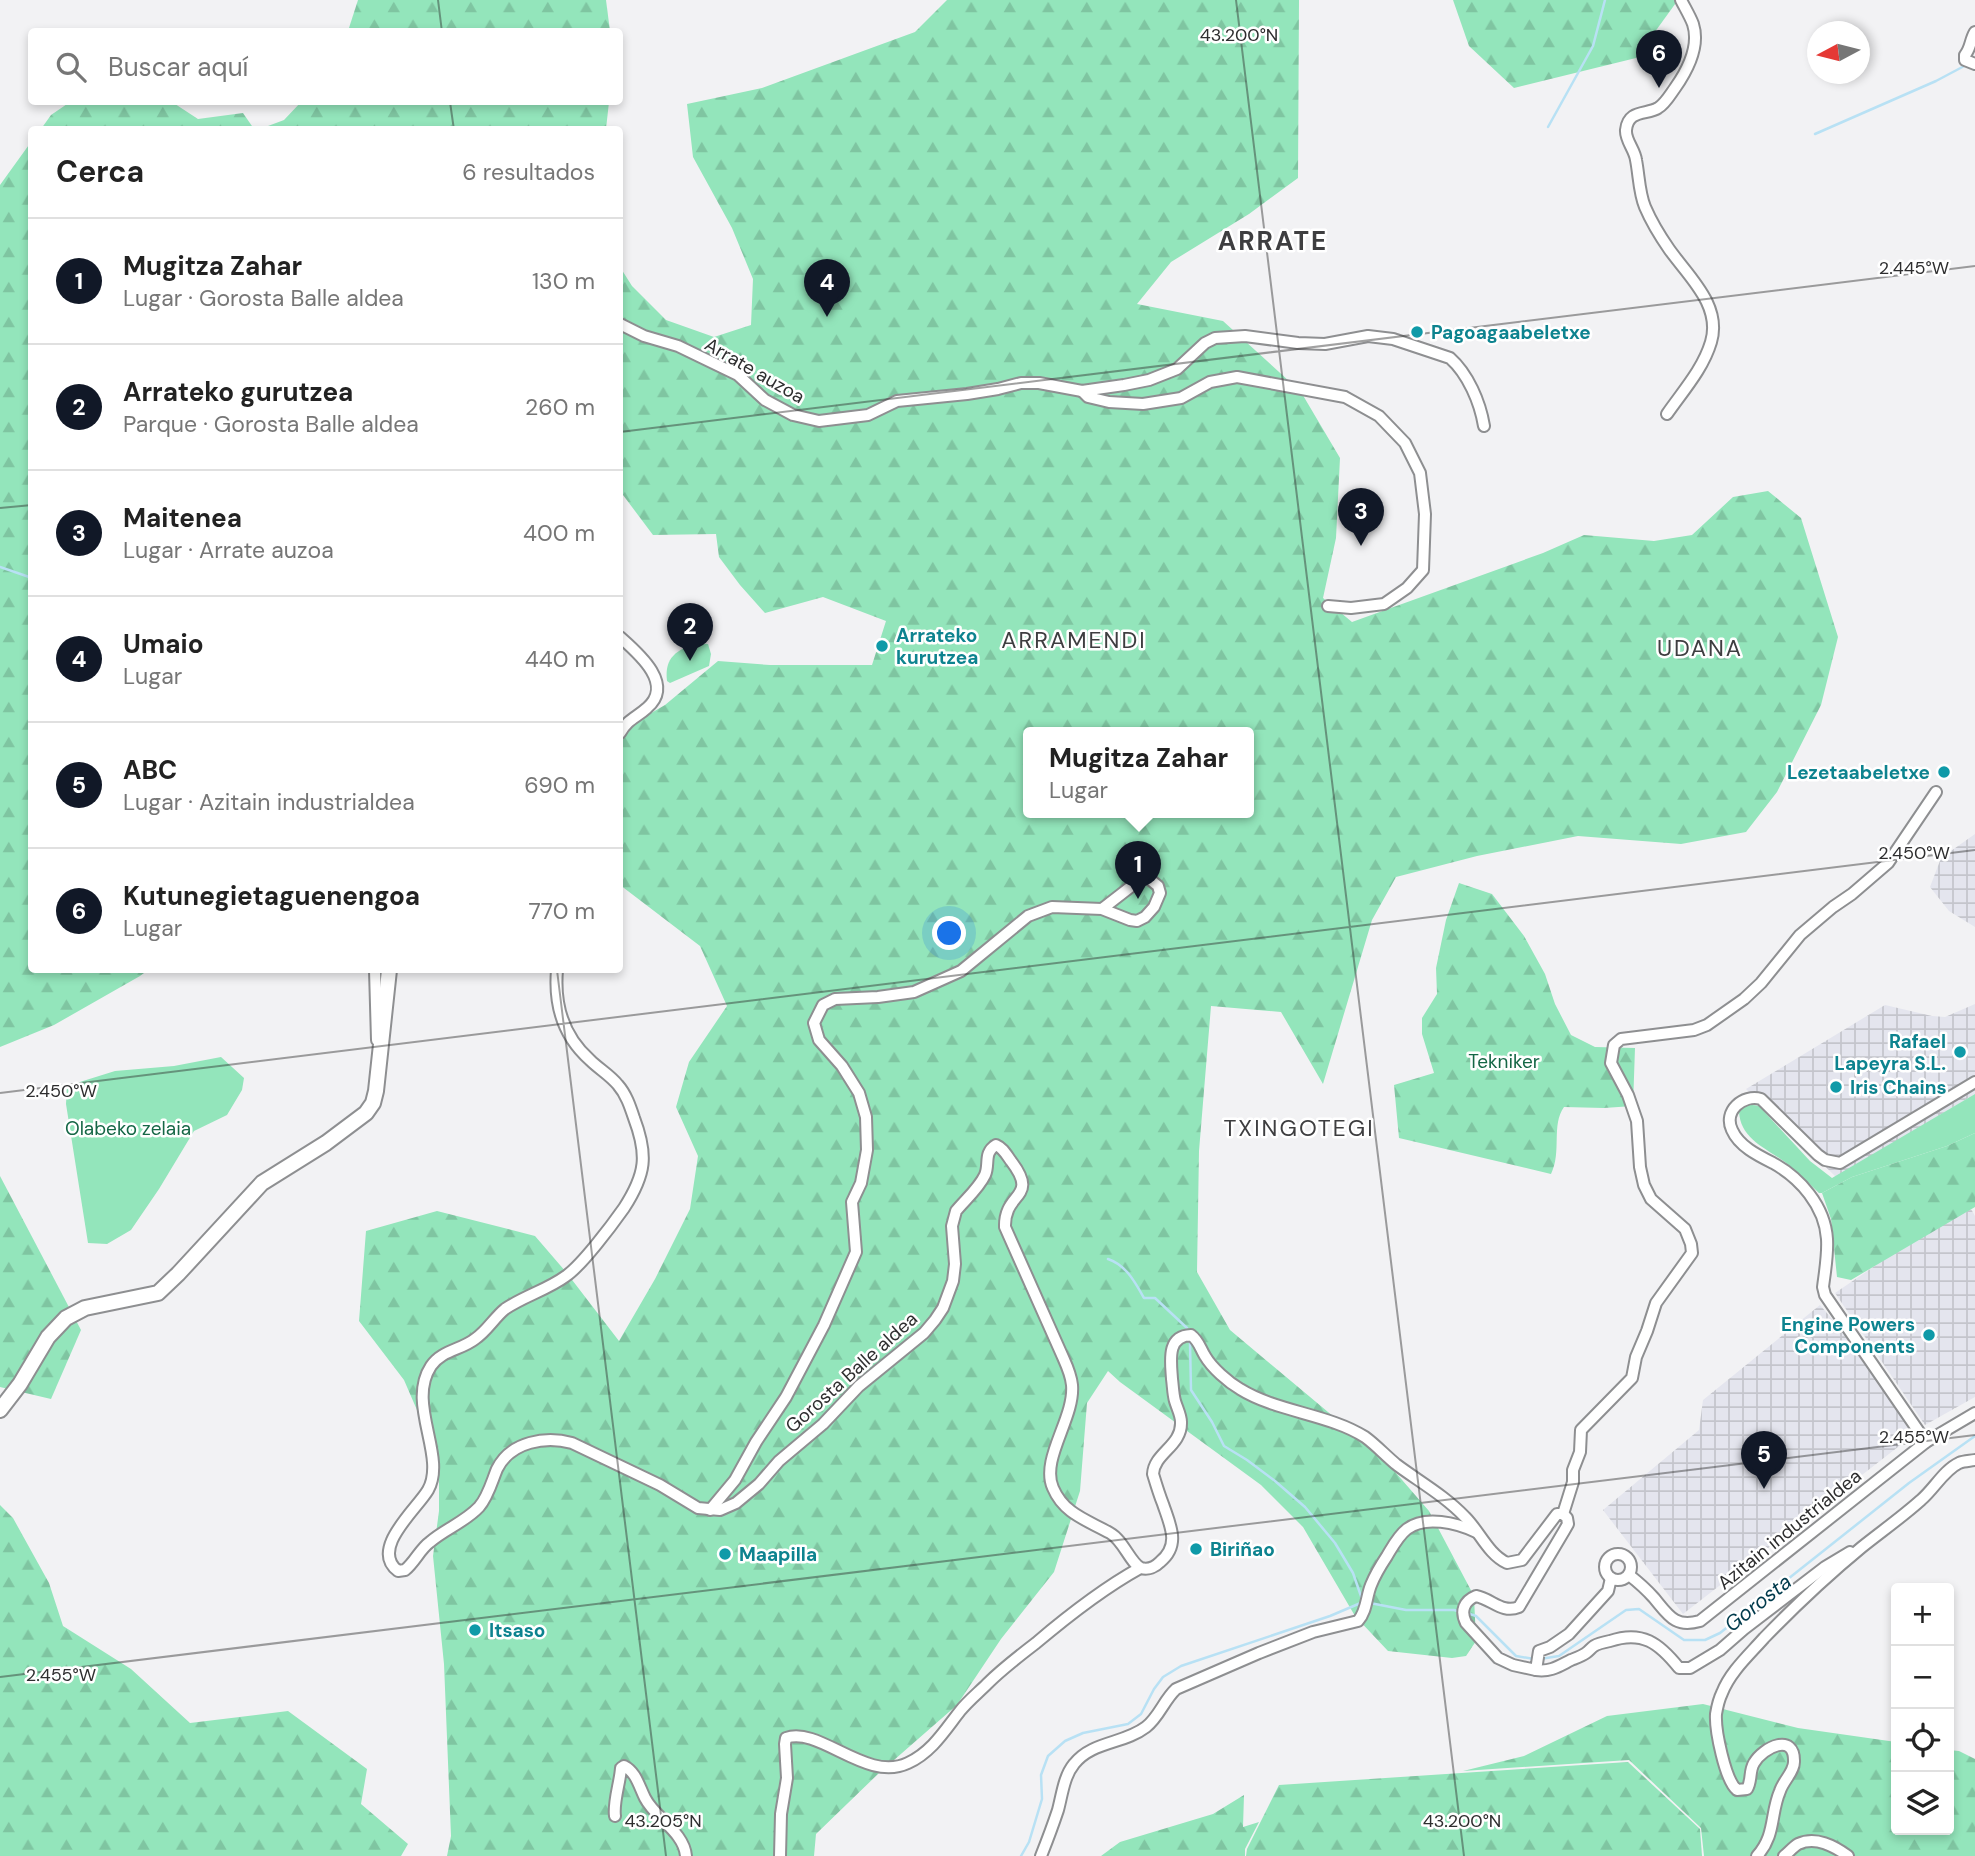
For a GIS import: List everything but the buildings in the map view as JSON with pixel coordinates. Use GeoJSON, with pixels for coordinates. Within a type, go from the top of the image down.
{"type":"FeatureCollection","features":[{"type":"Feature","properties":{"kind":"street"},"geometry":{"type":"LineString","coordinates":[[1667,414],[1701,367],[1712,340],[1711,310],[1702,292],[1668,247],[1645,207],[1635,153],[1626,130],[1633,116],[1661,107],[1679,82],[1694,53],[1694,26],[1681,0]]}},
{"type":"Feature","properties":{"kind":"street"},"geometry":{"type":"LineString","coordinates":[[1971,62],[1965,55],[1973,50],[1972,36],[1975,33]]}},
{"type":"Feature","properties":{"kind":"street","name":"Arrate auzoa"},"geometry":{"type":"LineString","coordinates":[[623,326],[644,336],[678,346],[738,375],[765,400],[793,415],[819,421],[868,415],[897,401],[967,394],[1021,383],[1038,383],[1082,391],[1124,385],[1177,369],[1205,343],[1215,338],[1245,336],[1325,344],[1368,336],[1393,339],[1450,358],[1469,382],[1484,426]]}},
{"type":"Feature","properties":{"kind":"street","name":"Arrate auzoa"},"geometry":{"type":"LineString","coordinates":[[1082,391],[1088,397],[1109,402],[1143,404],[1181,398],[1210,382],[1237,377],[1345,397],[1379,415],[1405,443],[1420,473],[1426,514],[1423,570],[1407,588],[1384,604],[1351,608],[1328,606]]}},
{"type":"Feature","properties":{"kind":"street"},"geometry":{"type":"LineString","coordinates":[[623,640],[653,672],[657,681],[657,694],[651,705],[630,719],[623,729]]}},
{"type":"Feature","properties":{"kind":"street"},"geometry":{"type":"LineString","coordinates":[[1563,1514],[1580,1452],[1581,1430],[1632,1378],[1636,1357],[1656,1303],[1692,1252],[1685,1229],[1651,1199],[1644,1185],[1637,1121],[1628,1095],[1611,1063],[1614,1045],[1621,1039],[1694,1030],[1707,1025],[1744,999],[1807,928],[1888,863],[1936,792]]}},
{"type":"Feature","properties":{"kind":"street","name":"Gorosta Balle aldea"},"geometry":{"type":"LineString","coordinates":[[710,1510],[735,1480],[786,1397],[824,1325],[856,1252],[852,1202],[861,1183],[867,1150],[866,1117],[859,1093],[842,1066],[819,1040],[814,1023],[823,1005],[835,999],[914,992],[961,971],[1028,916],[1052,907],[1102,909],[1137,921],[1145,918],[1154,907],[1160,893],[1158,886],[1147,877],[1142,878],[1102,909]]}},
{"type":"Feature","properties":{"kind":"street"},"geometry":{"type":"LineString","coordinates":[[376,973],[376,1033],[379,1052]]}},
{"type":"Feature","properties":{"kind":"street"},"geometry":{"type":"LineString","coordinates":[[0,1410],[20,1384],[48,1337],[66,1318],[85,1308],[158,1293],[262,1183],[326,1143],[366,1113],[373,1103],[376,1091],[389,973]]}},
{"type":"Feature","properties":{"kind":"street"},"geometry":{"type":"LineString","coordinates":[[557,973],[557,997],[567,1031],[582,1052],[617,1084],[632,1110],[644,1151],[640,1175],[625,1207],[568,1275],[506,1309],[476,1339],[446,1352],[432,1365],[424,1385],[423,1405],[433,1475],[426,1493],[396,1533],[389,1551],[390,1559],[392,1566],[398,1571],[405,1570],[433,1539],[479,1507],[502,1461],[508,1455],[527,1443],[540,1441],[558,1439],[572,1443],[660,1485],[698,1508],[710,1510]]}},
{"type":"Feature","properties":{"kind":"street"},"geometry":{"type":"LineString","coordinates":[[1926,1442],[1825,1295],[1823,1287],[1827,1239],[1817,1206],[1807,1190],[1790,1174],[1741,1143],[1732,1131],[1730,1116],[1741,1101],[1747,1098],[1761,1099],[1818,1155],[1825,1160],[1840,1163],[1975,1083]]}},
{"type":"Feature","properties":{"kind":"street","name":"Gorosta Balle aldea"},"geometry":{"type":"LineString","coordinates":[[710,1510],[720,1510],[747,1495],[779,1461],[823,1424],[859,1386],[918,1339],[935,1320],[943,1308],[953,1281],[953,1219],[956,1211],[986,1173],[988,1154],[996,1144],[1019,1172],[1023,1185],[1007,1212],[1005,1227],[1062,1355],[1072,1385],[1067,1416],[1049,1467],[1052,1486],[1071,1512],[1117,1539],[1140,1568]]}},
{"type":"Feature","properties":{"kind":"street"},"geometry":{"type":"LineString","coordinates":[[780,1856],[781,1814],[787,1778],[786,1738],[809,1738],[859,1761],[880,1766],[909,1763],[933,1745],[963,1708],[1003,1670],[1078,1608],[1140,1568],[1156,1566],[1164,1559],[1172,1545],[1172,1531],[1153,1474],[1155,1462],[1177,1439],[1182,1424],[1173,1392],[1170,1356],[1175,1342],[1185,1335],[1197,1339],[1206,1358],[1239,1389],[1252,1396],[1334,1423],[1364,1437],[1396,1464],[1450,1502],[1467,1518],[1498,1559],[1507,1563],[1522,1560],[1553,1517],[1563,1514],[1567,1518],[1567,1524],[1519,1607],[1506,1609],[1476,1596],[1467,1602],[1463,1612],[1466,1623],[1498,1658],[1513,1665],[1537,1664],[1545,1672],[1559,1668],[1596,1645],[1622,1636],[1653,1642],[1668,1654],[1679,1668],[1690,1668],[1720,1650],[1825,1567],[1846,1553],[1862,1547]]}},
{"type":"Feature","properties":{"kind":"street","name":"Azitain industrialdea"},"geometry":{"type":"LineString","coordinates":[[1629,1575],[1675,1621],[1690,1624],[1700,1621],[1926,1442],[1975,1413]]}},
{"type":"Feature","properties":{"kind":"street"},"geometry":{"type":"LineString","coordinates":[[1756,1856],[1765,1847],[1779,1791],[1795,1765],[1793,1752],[1788,1746],[1771,1746],[1752,1765],[1750,1785],[1747,1789],[1737,1790],[1733,1787],[1718,1738],[1716,1714],[1722,1692],[1739,1666],[1784,1618],[1862,1547],[1920,1501],[1948,1471],[1961,1462],[1975,1460]]}},
{"type":"Feature","properties":{"kind":"street"},"geometry":{"type":"LineString","coordinates":[[1041,1856],[1072,1766],[1085,1753],[1144,1729],[1176,1689],[1313,1632],[1358,1621],[1363,1616],[1376,1573],[1396,1540],[1407,1529],[1419,1523],[1438,1522],[1449,1523],[1478,1534]]}},
{"type":"Feature","properties":{"kind":"street"},"geometry":{"type":"LineString","coordinates":[[1619,1553],[1628,1557],[1631,1565],[1629,1575],[1620,1580],[1611,1578],[1605,1566],[1607,1560],[1619,1553]]}},
{"type":"Feature","properties":{"kind":"street"},"geometry":{"type":"LineString","coordinates":[[1537,1664],[1539,1651],[1569,1634],[1608,1591],[1611,1578]]}},
{"type":"Feature","properties":{"kind":"street"},"geometry":{"type":"LineString","coordinates":[[615,1816],[621,1768],[624,1766],[634,1774],[646,1801],[655,1813],[682,1843],[686,1856]]}},
{"type":"Feature","properties":{"kind":"street"},"geometry":{"type":"LineString","coordinates":[[1784,1856],[1798,1844],[1816,1841],[1834,1847],[1848,1856]]}},
{"type":"Feature","properties":{"kind":"shaded area"},"geometry":{"type":"Polygon","coordinates":[[[1975,834],[1975,927],[1949,911],[1930,887],[1941,858],[1975,834]]]}},
{"type":"Feature","properties":{"kind":"shaded area"},"geometry":{"type":"Polygon","coordinates":[[[1975,1004],[1975,1094],[1836,1177],[1746,1089],[1885,1005],[1945,1017],[1975,1004]]]}},
{"type":"Feature","properties":{"kind":"shaded area"},"geometry":{"type":"Polygon","coordinates":[[[1971,1209],[1975,1216],[1975,1397],[1925,1425],[1835,1293],[1913,1240],[1971,1209]]]}},
{"type":"Feature","properties":{"kind":"shaded area"},"geometry":{"type":"Polygon","coordinates":[[[1820,1305],[1916,1433],[1683,1614],[1603,1510],[1699,1430],[1703,1400],[1820,1305]]]}},
{"type":"Feature","properties":{"kind":"green space"},"geometry":{"type":"Polygon","coordinates":[[[358,0],[606,0],[610,28],[349,28],[358,0]]]}},
{"type":"Feature","properties":{"kind":"green space"},"geometry":{"type":"Polygon","coordinates":[[[947,0],[1299,0],[1298,178],[1249,214],[1171,262],[1137,304],[1223,321],[1301,392],[1340,458],[1336,538],[1323,598],[1352,622],[1543,553],[1584,535],[1654,541],[1692,535],[1733,497],[1768,491],[1801,518],[1838,637],[1821,705],[1777,792],[1746,832],[1681,844],[1578,836],[1477,856],[1396,877],[1372,920],[1323,1084],[1281,1012],[1211,1006],[1199,1151],[1197,1272],[1230,1330],[1383,1458],[1429,1511],[1474,1596],[1476,1641],[1466,1656],[1452,1658],[1388,1651],[1355,1616],[1303,1527],[1261,1485],[1108,1371],[1087,1403],[1080,1491],[1054,1572],[1001,1639],[957,1705],[878,1774],[816,1834],[814,1856],[447,1856],[451,1836],[444,1664],[433,1556],[439,1511],[439,1461],[404,1380],[359,1321],[366,1231],[437,1211],[535,1236],[619,1341],[655,1279],[690,1209],[698,1156],[676,1107],[689,1062],[727,1006],[700,946],[623,887],[623,729],[665,705],[718,661],[770,665],[872,665],[886,621],[823,597],[765,613],[719,557],[716,534],[653,535],[623,495],[623,272],[632,286],[666,320],[714,337],[751,325],[753,279],[732,228],[693,157],[687,104],[762,88],[915,32],[947,0]]]}},
{"type":"Feature","properties":{"kind":"green space"},"geometry":{"type":"Polygon","coordinates":[[[1453,0],[1678,0],[1636,58],[1514,88],[1469,46],[1453,0]]]}},
{"type":"Feature","properties":{"kind":"green space"},"geometry":{"type":"Polygon","coordinates":[[[66,105],[177,105],[198,119],[243,113],[252,126],[43,126],[51,115],[66,105]]]}},
{"type":"Feature","properties":{"kind":"green space"},"geometry":{"type":"Polygon","coordinates":[[[298,105],[609,105],[606,126],[268,126],[284,120],[298,105]]]}},
{"type":"Feature","properties":{"kind":"green space"},"geometry":{"type":"Polygon","coordinates":[[[28,146],[28,973],[144,973],[54,1025],[0,1047],[0,185],[28,146]]]}},
{"type":"Feature","properties":{"kind":"green space"},"geometry":{"type":"Polygon","coordinates":[[[697,643],[708,644],[711,654],[709,666],[670,683],[667,681],[668,666],[673,656],[697,643]]]}},
{"type":"Feature","properties":{"kind":"green space","name":"Tekniker"},"geometry":{"type":"Polygon","coordinates":[[[1459,883],[1492,894],[1524,936],[1545,974],[1555,1004],[1571,1035],[1595,1047],[1635,1048],[1633,1106],[1564,1107],[1558,1122],[1556,1157],[1551,1174],[1399,1138],[1394,1085],[1434,1073],[1422,1034],[1422,1018],[1437,994],[1436,968],[1446,920],[1459,883]]]}},
{"type":"Feature","properties":{"kind":"green space","name":"Olabeko zelaia"},"geometry":{"type":"Polygon","coordinates":[[[221,1057],[244,1078],[242,1090],[227,1115],[194,1131],[131,1230],[107,1244],[88,1243],[66,1104],[67,1086],[115,1071],[174,1066],[221,1057]]]}},
{"type":"Feature","properties":{"kind":"green space"},"geometry":{"type":"Polygon","coordinates":[[[1975,1094],[1975,1133],[1947,1146],[1852,1177],[1822,1193],[1750,1137],[1739,1111],[1747,1104],[1759,1106],[1810,1161],[1832,1178],[1975,1094]]]}},
{"type":"Feature","properties":{"kind":"green space"},"geometry":{"type":"Polygon","coordinates":[[[1975,1133],[1975,1207],[1851,1280],[1837,1277],[1831,1219],[1822,1193],[1852,1177],[1947,1146],[1975,1133]]]}},
{"type":"Feature","properties":{"kind":"green space"},"geometry":{"type":"Polygon","coordinates":[[[0,1176],[81,1330],[51,1399],[0,1387],[0,1176]]]}},
{"type":"Feature","properties":{"kind":"green space"},"geometry":{"type":"Polygon","coordinates":[[[0,1505],[13,1518],[49,1583],[63,1626],[131,1669],[190,1723],[288,1711],[367,1769],[361,1804],[408,1844],[401,1856],[0,1856],[0,1505]]]}},
{"type":"Feature","properties":{"kind":"green space"},"geometry":{"type":"Polygon","coordinates":[[[1703,1704],[1798,1728],[1891,1741],[1891,1835],[1954,1835],[1954,1750],[1959,1751],[1975,1759],[1975,1856],[1704,1856],[1701,1828],[1629,1760],[1463,1771],[1524,1756],[1607,1716],[1703,1704]]]}},
{"type":"Feature","properties":{"kind":"green space"},"geometry":{"type":"Polygon","coordinates":[[[1628,1762],[1700,1829],[1702,1856],[1246,1856],[1279,1785],[1628,1762]]]}},
{"type":"Feature","properties":{"kind":"green space"},"geometry":{"type":"Polygon","coordinates":[[[1244,1795],[1243,1827],[1259,1822],[1245,1849],[1245,1856],[1101,1856],[1120,1842],[1213,1814],[1244,1795]]]}},
{"type":"Feature","properties":{"kind":"waterway"},"geometry":{"type":"LineString","coordinates":[[1548,127],[1593,46],[1605,0]]}},
{"type":"Feature","properties":{"kind":"waterway"},"geometry":{"type":"LineString","coordinates":[[1815,134],[1936,81],[1968,64]]}},
{"type":"Feature","properties":{"kind":"waterway"},"geometry":{"type":"LineString","coordinates":[[0,567],[28,577]]}},
{"type":"Feature","properties":{"kind":"waterway"},"geometry":{"type":"LineString","coordinates":[[1108,1259],[1125,1270],[1144,1298],[1155,1298],[1187,1328]]}},
{"type":"Feature","properties":{"kind":"waterway","name":"Gorosta"},"geometry":{"type":"LineString","coordinates":[[1021,1856],[1029,1842],[1042,1799],[1041,1775],[1048,1756],[1065,1741],[1083,1733],[1128,1724],[1141,1714],[1163,1677],[1181,1666],[1330,1616],[1363,1602],[1353,1573],[1335,1543],[1305,1507],[1275,1481],[1224,1446],[1191,1390],[1190,1343]]}},
{"type":"Feature","properties":{"kind":"waterway","name":"Gorosta"},"geometry":{"type":"LineString","coordinates":[[1540,1659],[1559,1656],[1626,1610],[1639,1609],[1684,1640],[1705,1640],[1720,1633],[1909,1483],[1975,1436]]}},
{"type":"Feature","properties":{"kind":"waterway","name":"Gorosta"},"geometry":{"type":"LineString","coordinates":[[1370,1603],[1406,1610],[1461,1612]]}},
{"type":"Feature","properties":{"kind":"waterway","name":"Gorosta"},"geometry":{"type":"LineString","coordinates":[[1467,1613],[1476,1616],[1516,1656],[1534,1659]]}},
{"type":"Feature","properties":{"kind":"place","name":"Kutunegietaguenengoa"},"geometry":{"type":"Point","coordinates":[1659,88]}},
{"type":"Feature","properties":{"kind":"place","name":"Umaio"},"geometry":{"type":"Point","coordinates":[827,317]}},
{"type":"Feature","properties":{"kind":"place","name":"Pagoagaabeletxe"},"geometry":{"type":"Point","coordinates":[1417,332]}},
{"type":"Feature","properties":{"kind":"place","name":"Maitenea"},"geometry":{"type":"Point","coordinates":[1361,546]}},
{"type":"Feature","properties":{"kind":"place","name":"Arrateko kurutzea"},"geometry":{"type":"Point","coordinates":[882,646]}},
{"type":"Feature","properties":{"kind":"place","name":"Arrateko gurutzea"},"geometry":{"type":"Point","coordinates":[690,661]}},
{"type":"Feature","properties":{"kind":"place","name":"Lezetaabeletxe"},"geometry":{"type":"Point","coordinates":[1944,772]}},
{"type":"Feature","properties":{"kind":"place","name":"Mugitza Zahar"},"geometry":{"type":"Point","coordinates":[1138,899]}},
{"type":"Feature","properties":{"kind":"place","name":"Rafael Lapeyra S.L."},"geometry":{"type":"Point","coordinates":[1960,1052]}},
{"type":"Feature","properties":{"kind":"place","name":"Iris Chains"},"geometry":{"type":"Point","coordinates":[1836,1087]}},
{"type":"Feature","properties":{"kind":"place","name":"Engine Powers Components"},"geometry":{"type":"Point","coordinates":[1929,1335]}},
{"type":"Feature","properties":{"kind":"place","name":"ABC"},"geometry":{"type":"Point","coordinates":[1764,1489]}},
{"type":"Feature","properties":{"kind":"place","name":"Biriñao"},"geometry":{"type":"Point","coordinates":[1196,1549]}},
{"type":"Feature","properties":{"kind":"place","name":"Maapilla"},"geometry":{"type":"Point","coordinates":[725,1554]}},
{"type":"Feature","properties":{"kind":"place","name":"Itsaso"},"geometry":{"type":"Point","coordinates":[475,1630]}},
{"type":"Feature","properties":{"kind":"district","name":"ARRATE"},"geometry":{"type":"Point","coordinates":[1273,241]}},
{"type":"Feature","properties":{"kind":"district","name":"ARRAMENDI"},"geometry":{"type":"Point","coordinates":[1074,640]}},
{"type":"Feature","properties":{"kind":"district","name":"UDANA"},"geometry":{"type":"Point","coordinates":[1700,648]}},
{"type":"Feature","properties":{"kind":"district","name":"TXINGOTEGI"},"geometry":{"type":"Point","coordinates":[1299,1128]}}]}
